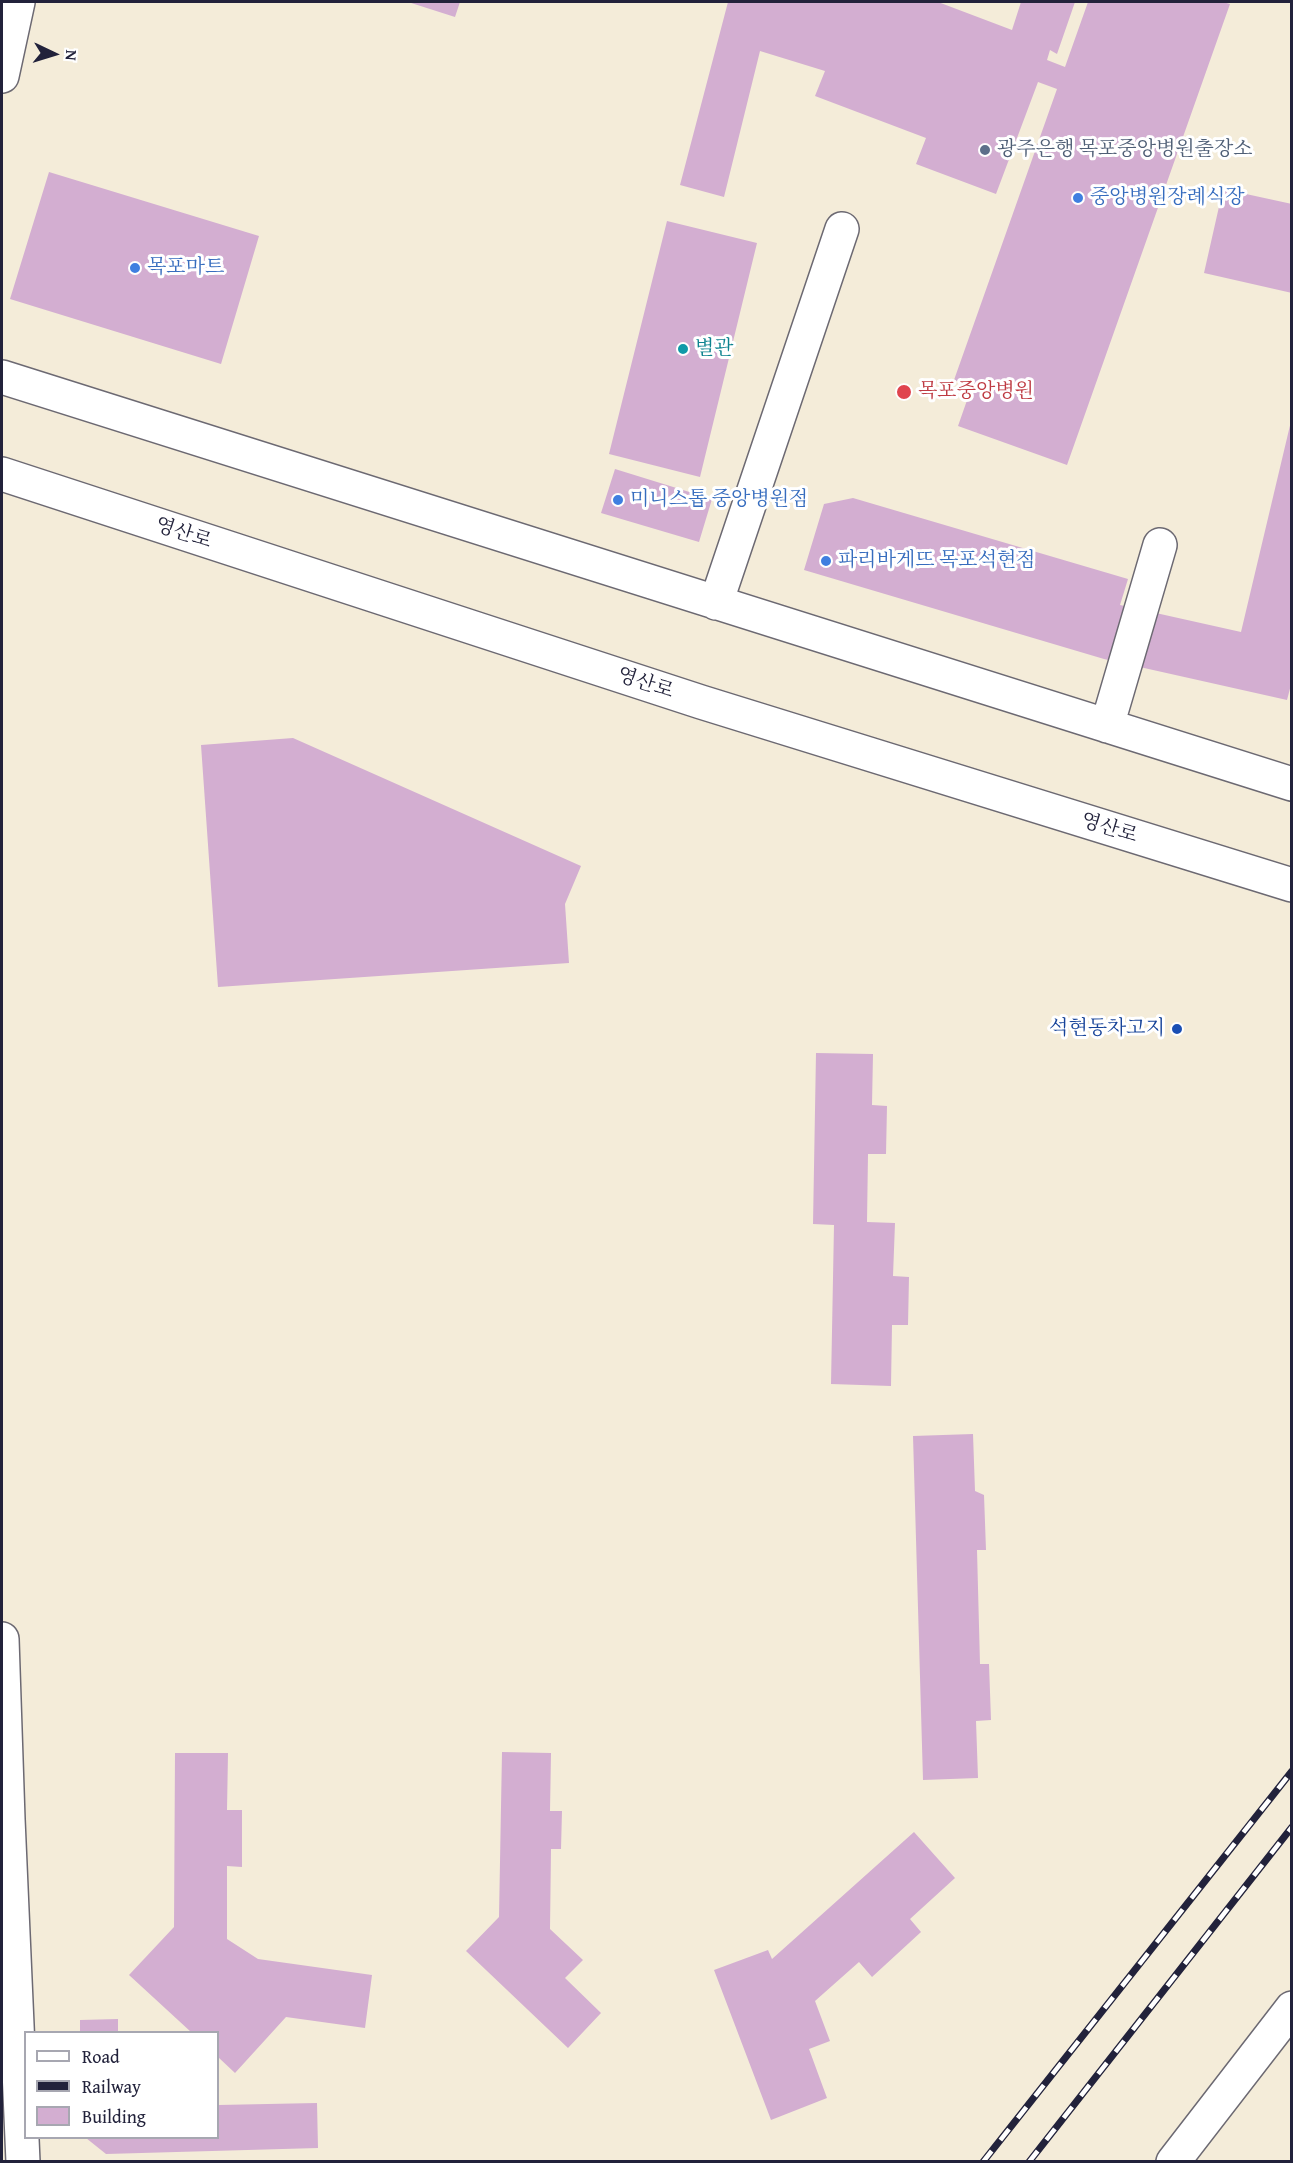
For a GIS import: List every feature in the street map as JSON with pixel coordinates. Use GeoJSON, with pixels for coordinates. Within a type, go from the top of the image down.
{"type":"FeatureCollection","features":[{"type":"Feature","properties":{"kind":"street"},"geometry":{"type":"LineString","coordinates":[[2,76],[18,2]]}},
{"type":"Feature","properties":{"kind":"street"},"geometry":{"type":"LineString","coordinates":[[716,603],[842,229]]}},
{"type":"Feature","properties":{"kind":"street"},"geometry":{"type":"LineString","coordinates":[[2,377],[1292,784]]}},
{"type":"Feature","properties":{"kind":"street","name":"영산로"},"geometry":{"type":"LineString","coordinates":[[2,474],[701,702],[1292,885]]}},
{"type":"Feature","properties":{"kind":"street"},"geometry":{"type":"LineString","coordinates":[[1107,726],[1160,545]]}},
{"type":"Feature","properties":{"kind":"street"},"geometry":{"type":"LineString","coordinates":[[2,1639],[5,1820],[23,2162]]}},
{"type":"Feature","properties":{"kind":"street"},"geometry":{"type":"LineString","coordinates":[[1173,2162],[1292,2008]]}},
{"type":"Feature","properties":{"kind":"building"},"geometry":{"type":"Polygon","coordinates":[[[408,2],[460,2],[455,17],[408,2]]]}},
{"type":"Feature","properties":{"kind":"building"},"geometry":{"type":"Polygon","coordinates":[[[728,2],[938,2],[1012,30],[1021,2],[1075,2],[1057,54],[1050,50],[1047,60],[1065,67],[1088,2],[1223,2],[1230,4],[1067,465],[958,426],[972,386],[954,380],[1057,89],[1038,82],[996,194],[916,164],[926,138],[815,96],[825,71],[760,51],[724,197],[680,185],[728,2]]]}},
{"type":"Feature","properties":{"kind":"building","name":"목포마트"},"geometry":{"type":"Polygon","coordinates":[[[49,172],[259,236],[221,364],[10,299],[49,172]]]}},
{"type":"Feature","properties":{"kind":"building"},"geometry":{"type":"Polygon","coordinates":[[[1223,189],[1292,204],[1292,293],[1204,273],[1223,189]]]}},
{"type":"Feature","properties":{"kind":"building","name":"별관"},"geometry":{"type":"Polygon","coordinates":[[[667,221],[757,243],[700,477],[609,454],[667,221]]]}},
{"type":"Feature","properties":{"kind":"building"},"geometry":{"type":"Polygon","coordinates":[[[1292,417],[1292,681],[1287,700],[1104,659],[804,570],[824,504],[853,498],[1128,579],[1120,605],[1241,632],[1292,417]]]}},
{"type":"Feature","properties":{"kind":"building"},"geometry":{"type":"Polygon","coordinates":[[[615,469],[712,499],[699,542],[601,513],[615,469]]]}},
{"type":"Feature","properties":{"kind":"building"},"geometry":{"type":"Polygon","coordinates":[[[293,738],[581,866],[565,904],[569,963],[218,987],[201,745],[293,738]]]}},
{"type":"Feature","properties":{"kind":"building"},"geometry":{"type":"Polygon","coordinates":[[[816,1053],[873,1054],[872,1105],[887,1106],[886,1154],[868,1154],[867,1222],[895,1223],[893,1276],[909,1277],[908,1325],[892,1325],[891,1386],[831,1384],[834,1225],[813,1224],[816,1053]]]}},
{"type":"Feature","properties":{"kind":"building"},"geometry":{"type":"Polygon","coordinates":[[[973,1434],[975,1491],[984,1495],[986,1550],[977,1550],[980,1664],[989,1664],[991,1720],[976,1721],[978,1778],[923,1780],[913,1436],[973,1434]]]}},
{"type":"Feature","properties":{"kind":"building"},"geometry":{"type":"Polygon","coordinates":[[[502,1752],[551,1753],[550,1811],[562,1811],[561,1849],[551,1849],[550,1929],[583,1960],[565,1978],[601,2013],[568,2048],[466,1951],[499,1917],[502,1752]]]}},
{"type":"Feature","properties":{"kind":"building"},"geometry":{"type":"Polygon","coordinates":[[[175,1753],[228,1753],[227,1810],[242,1810],[242,1867],[227,1866],[227,1939],[258,1959],[372,1975],[365,2028],[286,2017],[235,2073],[219,2058],[219,2031],[190,2031],[129,1975],[174,1927],[175,1753]]]}},
{"type":"Feature","properties":{"kind":"building"},"geometry":{"type":"Polygon","coordinates":[[[914,1832],[955,1878],[910,1919],[921,1932],[872,1977],[859,1962],[815,2001],[830,2041],[809,2049],[827,2098],[771,2120],[714,1970],[768,1950],[772,1959],[914,1832]]]}},
{"type":"Feature","properties":{"kind":"building"},"geometry":{"type":"Polygon","coordinates":[[[118,2019],[118,2031],[80,2031],[80,2020],[118,2019]]]}},
{"type":"Feature","properties":{"kind":"building"},"geometry":{"type":"Polygon","coordinates":[[[317,2103],[318,2148],[106,2154],[87,2139],[219,2139],[219,2105],[317,2103]]]}},
{"type":"Feature","properties":{"kind":"railway"},"geometry":{"type":"LineString","coordinates":[[983,2162],[1292,1771]]}},
{"type":"Feature","properties":{"kind":"railway"},"geometry":{"type":"LineString","coordinates":[[1029,2162],[1292,1827]]}},
{"type":"Feature","properties":{"kind":"place","name":"광주은행 목포중앙병원출장소"},"geometry":{"type":"Point","coordinates":[985,150]}},
{"type":"Feature","properties":{"kind":"place","name":"중앙병원장례식장"},"geometry":{"type":"Point","coordinates":[1078,198]}},
{"type":"Feature","properties":{"kind":"place","name":"목포마트"},"geometry":{"type":"Point","coordinates":[135,268]}},
{"type":"Feature","properties":{"kind":"place","name":"별관"},"geometry":{"type":"Point","coordinates":[683,349]}},
{"type":"Feature","properties":{"kind":"place","name":"목포중앙병원"},"geometry":{"type":"Point","coordinates":[904,392]}},
{"type":"Feature","properties":{"kind":"place","name":"미니스톱 중앙병원점"},"geometry":{"type":"Point","coordinates":[618,500]}},
{"type":"Feature","properties":{"kind":"place","name":"파리바게뜨 목포석현점"},"geometry":{"type":"Point","coordinates":[826,561]}},
{"type":"Feature","properties":{"kind":"place","name":"석현동차고지"},"geometry":{"type":"Point","coordinates":[1177,1029]}}]}
